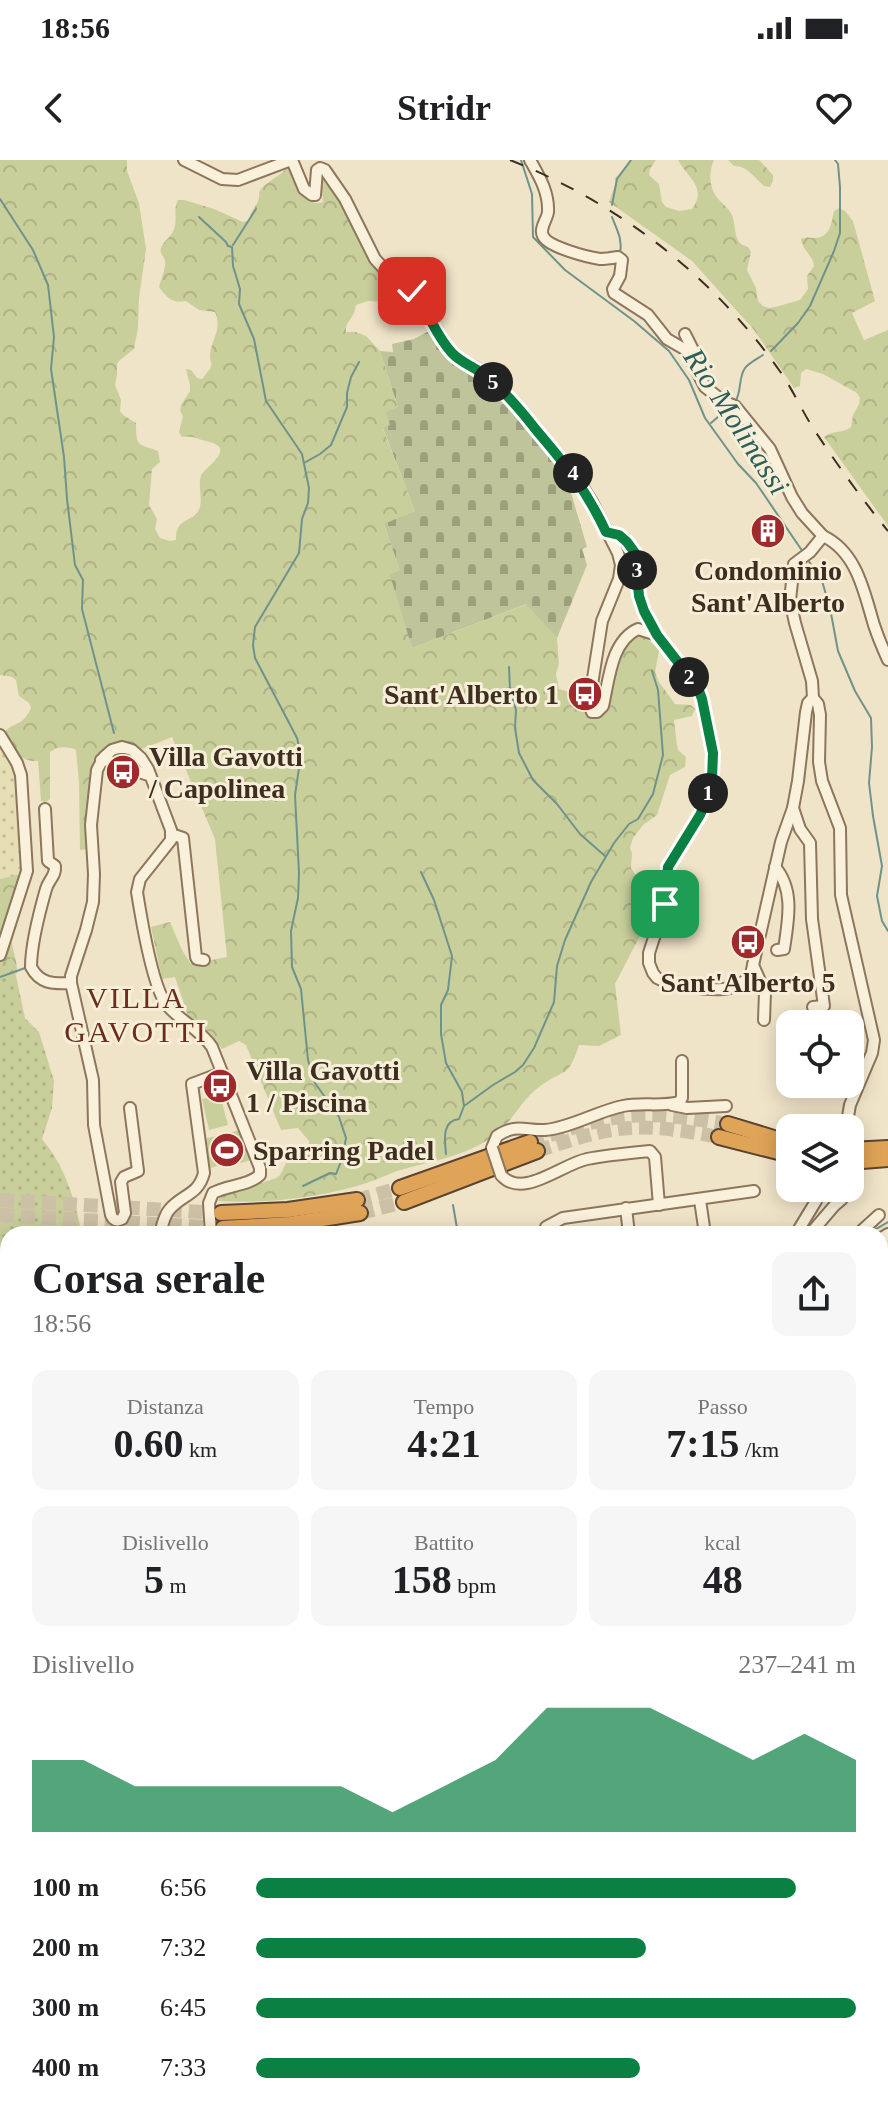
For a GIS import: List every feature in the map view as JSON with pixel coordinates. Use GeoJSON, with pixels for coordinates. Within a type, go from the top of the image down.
{"type":"FeatureCollection","features":[{"type":"Feature","properties":{"kind":"highway"},"geometry":{"type":"LineString","coordinates":[[776,1140],[723,1131],[776,1150]]}},
{"type":"Feature","properties":{"kind":"highway"},"geometry":{"type":"LineString","coordinates":[[402,1195],[533,1146]]}},
{"type":"Feature","properties":{"kind":"highway"},"geometry":{"type":"LineString","coordinates":[[864,1149],[888,1148]]}},
{"type":"Feature","properties":{"kind":"highway"},"geometry":{"type":"LineString","coordinates":[[864,1161],[888,1159]]}},
{"type":"Feature","properties":{"kind":"highway"},"geometry":{"type":"LineString","coordinates":[[218,1225],[290,1224],[358,1207]]}},
{"type":"Feature","properties":{"kind":"street"},"geometry":{"type":"LineString","coordinates":[[184,160],[222,179],[238,180],[291,160],[304,189],[312,195],[315,195],[317,188],[317,170],[325,170],[345,199],[375,259],[419,300],[449,350],[458,359],[476,368],[510,399],[575,475],[592,502],[621,565],[619,579],[602,621],[589,704],[592,712],[603,706],[615,655],[624,638],[638,629],[657,635]]}},
{"type":"Feature","properties":{"kind":"street"},"geometry":{"type":"LineString","coordinates":[[530,160],[546,192],[548,213],[542,230],[544,238],[578,253],[622,260],[614,293],[648,315],[667,339],[686,350],[705,387],[735,406]]}},
{"type":"Feature","properties":{"kind":"street"},"geometry":{"type":"LineString","coordinates":[[685,334],[709,385],[732,400],[770,449],[802,513],[822,538],[835,541],[858,574],[888,660]]}},
{"type":"Feature","properties":{"kind":"street"},"geometry":{"type":"LineString","coordinates":[[606,532],[619,535],[635,553],[639,596],[644,611],[657,635],[698,688],[713,764],[709,790],[700,815],[668,867],[665,904],[649,953],[650,967],[657,978],[672,985],[733,988],[748,980],[775,867],[793,808],[806,712],[813,698]]}},
{"type":"Feature","properties":{"kind":"street"},"geometry":{"type":"LineString","coordinates":[[822,538],[794,564],[790,600],[812,681],[813,698],[820,715],[819,762],[822,781],[841,834],[844,915],[874,1040],[848,1114]]}},
{"type":"Feature","properties":{"kind":"street"},"geometry":{"type":"LineString","coordinates":[[0,735],[21,775],[27,871],[0,955]]}},
{"type":"Feature","properties":{"kind":"street"},"geometry":{"type":"LineString","coordinates":[[130,1108],[138,1171],[124,1177],[121,1182],[125,1213],[118,1221],[111,1215],[99,1156],[94,1125],[93,1080],[71,976],[95,888],[91,825],[97,770],[101,760],[112,750],[122,747],[132,750],[141,758],[171,834],[171,840],[140,879],[137,892],[161,998],[180,1019],[202,1034],[212,1047],[260,1168],[260,1175],[254,1181],[223,1187],[213,1193],[209,1203],[218,1225]]}},
{"type":"Feature","properties":{"kind":"street"},"geometry":{"type":"LineString","coordinates":[[101,760],[149,775]]}},
{"type":"Feature","properties":{"kind":"street"},"geometry":{"type":"LineString","coordinates":[[793,808],[800,829],[810,843],[812,919],[824,1006],[813,1007]]}},
{"type":"Feature","properties":{"kind":"street"},"geometry":{"type":"LineString","coordinates":[[45,809],[46,854],[48,861],[55,866],[56,874],[47,885],[31,967],[36,976],[46,983],[71,983]]}},
{"type":"Feature","properties":{"kind":"street"},"geometry":{"type":"LineString","coordinates":[[171,834],[183,838],[196,957],[204,960]]}},
{"type":"Feature","properties":{"kind":"street"},"geometry":{"type":"LineString","coordinates":[[775,867],[787,886],[789,901],[784,949],[777,950]]}},
{"type":"Feature","properties":{"kind":"street"},"geometry":{"type":"LineString","coordinates":[[753,963],[765,992],[764,1020]]}},
{"type":"Feature","properties":{"kind":"street"},"geometry":{"type":"LineString","coordinates":[[659,1205],[655,1157],[650,1151],[586,1159],[524,1184],[510,1184],[501,1175],[492,1148],[494,1139],[517,1127],[545,1130],[617,1107],[679,1102],[682,1098],[682,1061]]}},
{"type":"Feature","properties":{"kind":"street"},"geometry":{"type":"LineString","coordinates":[[162,1226],[166,1213],[195,1192],[202,1183],[204,1173],[192,1084],[221,1073]]}},
{"type":"Feature","properties":{"kind":"street"},"geometry":{"type":"LineString","coordinates":[[670,1104],[687,1108],[726,1106]]}},
{"type":"Feature","properties":{"kind":"street"},"geometry":{"type":"LineString","coordinates":[[548,1226],[563,1218],[754,1191]]}},
{"type":"Feature","properties":{"kind":"street"},"geometry":{"type":"LineString","coordinates":[[700,1200],[704,1226]]}},
{"type":"Feature","properties":{"kind":"street"},"geometry":{"type":"LineString","coordinates":[[801,1226],[815,1202]]}},
{"type":"Feature","properties":{"kind":"street"},"geometry":{"type":"LineString","coordinates":[[817,1226],[839,1202]]}},
{"type":"Feature","properties":{"kind":"street"},"geometry":{"type":"LineString","coordinates":[[626,1208],[628,1226]]}},
{"type":"Feature","properties":{"kind":"street"},"geometry":{"type":"LineString","coordinates":[[867,1226],[879,1215]]}},
{"type":"Feature","properties":{"kind":"shaded area"},"geometry":{"type":"Polygon","coordinates":[[[0,743],[13,765],[23,852],[21,874],[4,879],[0,879],[0,743]]]}},
{"type":"Feature","properties":{"kind":"green space"},"geometry":{"type":"Polygon","coordinates":[[[0,160],[127,160],[127,171],[139,203],[146,249],[134,349],[117,364],[115,385],[121,400],[120,411],[136,423],[138,441],[158,451],[160,462],[152,469],[149,505],[157,519],[155,529],[160,538],[176,540],[179,526],[197,513],[201,476],[220,453],[216,444],[182,437],[179,432],[183,416],[181,405],[190,391],[186,369],[202,379],[210,369],[218,324],[215,312],[199,310],[186,301],[173,301],[159,287],[165,264],[161,248],[174,230],[178,200],[214,209],[243,222],[249,220],[259,192],[287,168],[291,168],[306,198],[316,203],[323,202],[321,177],[326,179],[346,212],[370,258],[384,277],[402,288],[386,302],[368,301],[356,305],[346,332],[366,336],[380,351],[398,407],[390,426],[383,429],[415,511],[384,525],[401,571],[391,576],[412,648],[527,604],[557,638],[559,664],[556,674],[559,689],[576,696],[585,713],[605,710],[623,647],[634,636],[648,640],[659,651],[655,672],[675,704],[691,705],[695,709],[692,716],[674,720],[677,746],[686,757],[685,767],[670,775],[657,815],[643,825],[630,848],[631,868],[640,882],[650,887],[652,892],[651,909],[643,930],[615,984],[621,1035],[599,1046],[579,1045],[568,1069],[533,1092],[494,1136],[471,1149],[324,1194],[270,1201],[218,1201],[220,1197],[276,1178],[287,1161],[309,1146],[309,1141],[298,1128],[281,1130],[246,1045],[239,1041],[222,1049],[209,1032],[188,1016],[175,977],[162,979],[151,927],[170,922],[191,964],[227,957],[215,839],[172,737],[142,749],[122,743],[108,746],[98,758],[89,795],[88,849],[80,850],[76,750],[63,747],[50,752],[50,799],[41,801],[38,761],[21,756],[5,732],[25,718],[31,708],[19,696],[16,680],[0,675],[0,160]]]}},
{"type":"Feature","properties":{"kind":"green space"},"geometry":{"type":"Polygon","coordinates":[[[632,160],[656,160],[649,175],[659,184],[666,207],[679,211],[692,209],[698,195],[694,183],[678,160],[714,160],[710,176],[712,187],[716,197],[732,215],[737,239],[751,252],[747,270],[756,288],[758,301],[769,308],[800,300],[808,289],[807,276],[814,266],[801,239],[824,235],[834,211],[839,208],[853,221],[875,301],[852,313],[864,340],[888,330],[888,526],[824,437],[851,427],[859,404],[857,393],[823,374],[806,369],[801,373],[800,386],[794,388],[754,330],[692,261],[609,202],[615,178],[632,160]]]}},
{"type":"Feature","properties":{"kind":"green space"},"geometry":{"type":"Polygon","coordinates":[[[728,160],[759,160],[773,175],[770,187],[764,186],[747,170],[734,166],[728,160]]]}},
{"type":"Feature","properties":{"kind":"green space"},"geometry":{"type":"Polygon","coordinates":[[[433,329],[447,355],[471,370],[506,404],[567,479],[587,547],[582,549],[587,565],[557,638],[526,604],[412,648],[390,575],[400,570],[384,524],[415,511],[383,428],[390,425],[386,412],[398,407],[380,351],[393,352],[392,344],[414,339],[433,329]]]}},
{"type":"Feature","properties":{"kind":"green space"},"geometry":{"type":"Polygon","coordinates":[[[21,874],[26,876],[25,885],[12,939],[17,973],[0,987],[0,879],[21,874]]]}},
{"type":"Feature","properties":{"kind":"green space"},"geometry":{"type":"Polygon","coordinates":[[[12,957],[25,1018],[39,1032],[54,1081],[52,1108],[42,1139],[57,1160],[68,1184],[80,1226],[0,1226],[0,967],[12,957]]]}},
{"type":"Feature","properties":{"kind":"green space"},"geometry":{"type":"Polygon","coordinates":[[[220,1095],[228,1125],[209,1130],[202,1099],[220,1095]]]}},
{"type":"Feature","properties":{"kind":"green space","name":"Sparring Padel"},"geometry":{"type":"Polygon","coordinates":[[[240,1130],[251,1160],[224,1168],[222,1165],[210,1168],[204,1139],[240,1130]]]}},
{"type":"Feature","properties":{"kind":"waterway","name":"Rio Molinassi"},"geometry":{"type":"LineString","coordinates":[[521,160],[532,194],[533,237],[565,270],[669,351],[689,380],[705,418],[738,464],[756,483],[803,552]]}},
{"type":"Feature","properties":{"kind":"waterway"},"geometry":{"type":"LineString","coordinates":[[612,205],[617,179],[631,160]]}},
{"type":"Feature","properties":{"kind":"waterway"},"geometry":{"type":"LineString","coordinates":[[771,351],[810,306],[834,251],[840,233],[840,187],[835,160]]}},
{"type":"Feature","properties":{"kind":"waterway"},"geometry":{"type":"LineString","coordinates":[[0,199],[33,250],[48,285],[54,337],[51,369],[75,565],[83,580],[82,609],[114,733]]}},
{"type":"Feature","properties":{"kind":"waterway"},"geometry":{"type":"LineString","coordinates":[[233,245],[256,209]]}},
{"type":"Feature","properties":{"kind":"waterway"},"geometry":{"type":"LineString","coordinates":[[199,217],[232,247],[233,266],[240,289],[239,304],[254,339],[266,401],[302,454],[309,488],[299,553],[255,627],[253,645],[255,658],[297,738],[301,755],[295,795],[299,873],[298,898],[291,931],[292,967],[301,989],[308,1060],[315,1083],[339,1117],[346,1138],[336,1174],[330,1173],[303,1186]]}},
{"type":"Feature","properties":{"kind":"waterway"},"geometry":{"type":"LineString","coordinates":[[612,217],[620,240],[620,254]]}},
{"type":"Feature","properties":{"kind":"waterway"},"geometry":{"type":"LineString","coordinates":[[612,281],[616,268]]}},
{"type":"Feature","properties":{"kind":"waterway"},"geometry":{"type":"LineString","coordinates":[[735,402],[745,368],[763,355]]}},
{"type":"Feature","properties":{"kind":"waterway"},"geometry":{"type":"LineString","coordinates":[[304,463],[331,445],[347,407],[351,377],[359,362]]}},
{"type":"Feature","properties":{"kind":"waterway"},"geometry":{"type":"LineString","coordinates":[[711,423],[727,409]]}},
{"type":"Feature","properties":{"kind":"waterway","name":"Rio Molinassi"},"geometry":{"type":"LineString","coordinates":[[808,560],[822,581],[838,651],[855,691],[871,718],[869,783],[882,866],[877,896],[882,921],[888,931]]}},
{"type":"Feature","properties":{"kind":"waterway"},"geometry":{"type":"LineString","coordinates":[[509,667],[519,753],[533,780],[580,834],[605,856]]}},
{"type":"Feature","properties":{"kind":"waterway"},"geometry":{"type":"LineString","coordinates":[[446,1154],[445,1132],[449,1123],[459,1119],[464,1106],[523,1065],[534,1048],[554,1002],[557,966],[565,940],[591,882],[614,843],[629,824],[638,819],[653,794],[663,755],[658,690],[652,671]]}},
{"type":"Feature","properties":{"kind":"waterway"},"geometry":{"type":"LineString","coordinates":[[421,872],[434,900],[452,956],[448,990],[441,1005],[441,1034],[446,1063],[462,1092],[464,1106]]}},
{"type":"Feature","properties":{"kind":"waterway"},"geometry":{"type":"LineString","coordinates":[[0,977],[25,968]]}},
{"type":"Feature","properties":{"kind":"waterway"},"geometry":{"type":"LineString","coordinates":[[453,1205],[457,1226]]}},
{"type":"Feature","properties":{"kind":"waterway","name":"Rio Molinassi"},"geometry":{"type":"LineString","coordinates":[[881,1226],[888,1222]]}},
{"type":"Feature","properties":{"kind":"tunnel"},"geometry":{"type":"LineString","coordinates":[[530,1142],[590,1123],[627,1116],[691,1118],[728,1124]]}},
{"type":"Feature","properties":{"kind":"tunnel"},"geometry":{"type":"LineString","coordinates":[[537,1151],[595,1134],[630,1128],[664,1129],[719,1137]]}},
{"type":"Feature","properties":{"kind":"tunnel"},"geometry":{"type":"LineString","coordinates":[[357,1200],[400,1188]]}},
{"type":"Feature","properties":{"kind":"tunnel"},"geometry":{"type":"LineString","coordinates":[[0,1200],[220,1213]]}},
{"type":"Feature","properties":{"kind":"tunnel"},"geometry":{"type":"LineString","coordinates":[[360,1213],[404,1202]]}},
{"type":"Feature","properties":{"kind":"tunnel"},"geometry":{"type":"LineString","coordinates":[[0,1215],[189,1226]]}},
{"type":"Feature","properties":{"kind":"railway"},"geometry":{"type":"LineString","coordinates":[[510,160],[550,177],[625,220],[693,273],[724,303],[779,370],[822,441],[888,531]]}},
{"type":"Feature","properties":{"kind":"place","name":"Condominio Sant'Alberto"},"geometry":{"type":"Point","coordinates":[768,531]}},
{"type":"Feature","properties":{"kind":"place","name":"Sant'Alberto 1"},"geometry":{"type":"Point","coordinates":[585,694]}},
{"type":"Feature","properties":{"kind":"place","name":"Villa Gavotti / Capolinea"},"geometry":{"type":"Point","coordinates":[123,772]}},
{"type":"Feature","properties":{"kind":"place","name":"Sant'Alberto 5"},"geometry":{"type":"Point","coordinates":[748,942]}},
{"type":"Feature","properties":{"kind":"place","name":"Villa Gavotti 1 / Piscina"},"geometry":{"type":"Point","coordinates":[220,1086]}},
{"type":"Feature","properties":{"kind":"place","name":"Sparring Padel"},"geometry":{"type":"Point","coordinates":[227,1150]}},
{"type":"Feature","properties":{"kind":"district","name":"VILLA GAVOTTI"},"geometry":{"type":"Point","coordinates":[136,1014]}},
{"type":"Feature","properties":{"kind":"route"},"geometry":{"type":"LineString","coordinates":[[412,291],[449,350],[490,379],[510,399],[575,475],[606,532],[619,535],[635,553],[639,596],[644,611],[657,635],[698,688],[713,753],[712,779],[700,815],[668,867],[665,904]]}}]}
